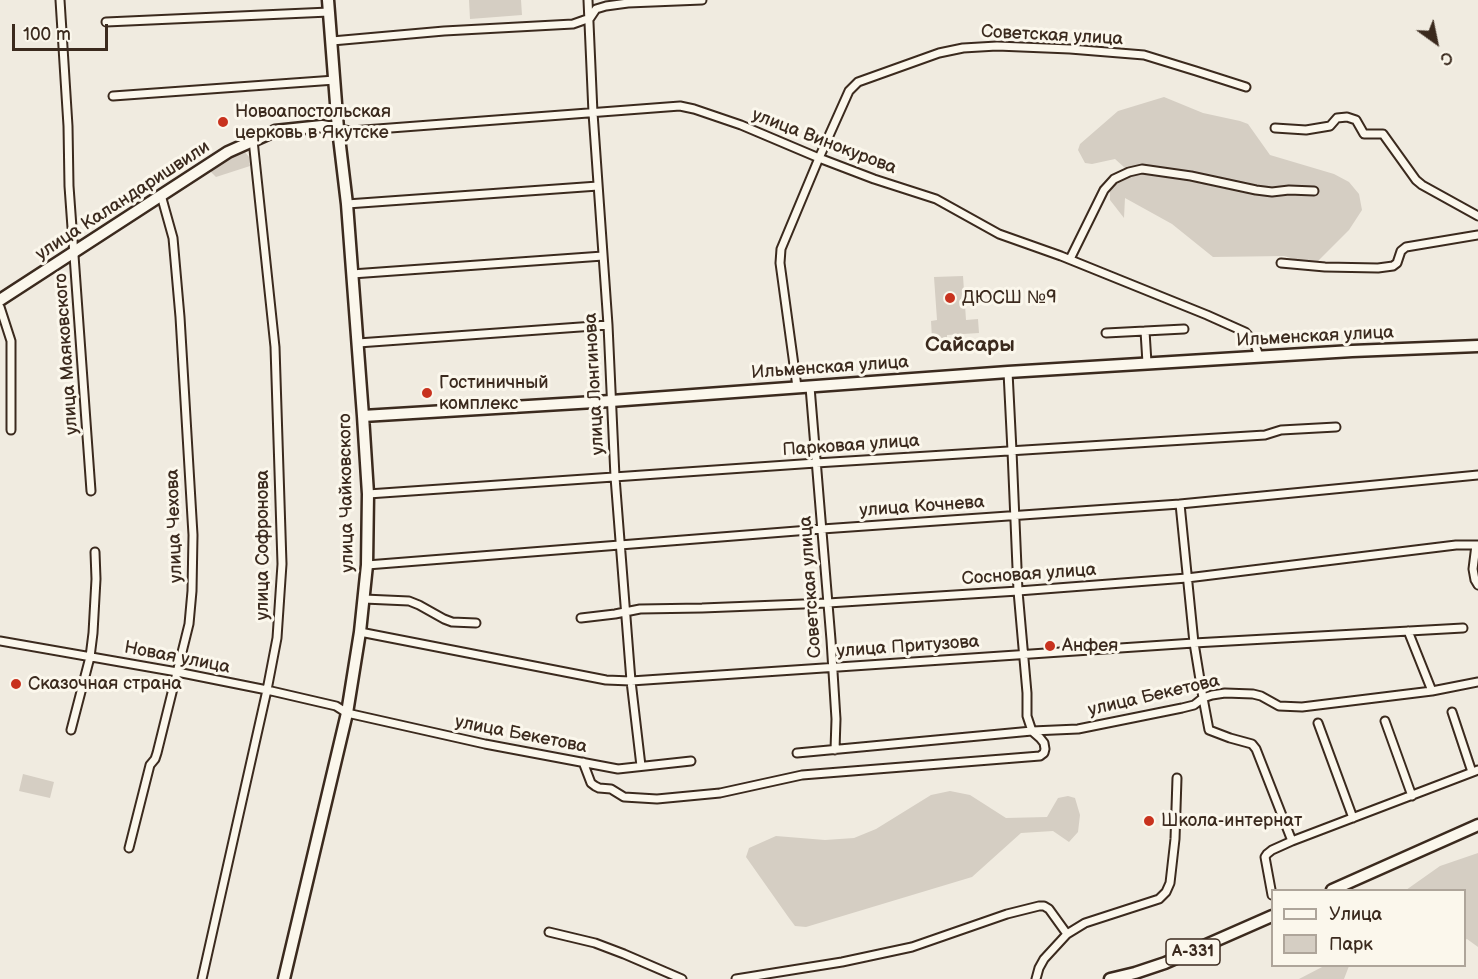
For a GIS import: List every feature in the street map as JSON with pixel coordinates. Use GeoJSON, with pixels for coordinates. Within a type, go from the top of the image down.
{"type":"FeatureCollection","features":[{"type":"Feature","properties":{"kind":"main road","name":"улица Чайковского"},"geometry":{"type":"LineString","coordinates":[[284,979],[347,713],[360,632],[367,564],[368,494],[363,416],[328,0]]}},
{"type":"Feature","properties":{"kind":"main road","name":"улица Каландаришвили"},"geometry":{"type":"LineString","coordinates":[[0,300],[228,152],[275,131],[321,126],[338,129]]}},
{"type":"Feature","properties":{"kind":"main road","name":"Ильменская улица"},"geometry":{"type":"LineString","coordinates":[[363,416],[1259,356],[1478,346]]}},
{"type":"Feature","properties":{"kind":"main road"},"geometry":{"type":"LineString","coordinates":[[1336,889],[1478,825]]}},
{"type":"Feature","properties":{"kind":"main road","name":"А-331"},"geometry":{"type":"LineString","coordinates":[[1110,979],[1135,973],[1182,956],[1271,916]]}},
{"type":"Feature","properties":{"kind":"street","name":"улица Маяковского"},"geometry":{"type":"LineString","coordinates":[[60,0],[68,126],[69,186],[91,491]]}},
{"type":"Feature","properties":{"kind":"street","name":"улица Лонгинова"},"geometry":{"type":"LineString","coordinates":[[588,0],[592,113],[608,325],[615,477],[631,681],[641,766]]}},
{"type":"Feature","properties":{"kind":"street"},"geometry":{"type":"LineString","coordinates":[[332,41],[444,31],[573,24],[590,18],[596,9],[606,6],[702,0]]}},
{"type":"Feature","properties":{"kind":"street"},"geometry":{"type":"LineString","coordinates":[[106,22],[329,12]]}},
{"type":"Feature","properties":{"kind":"street","name":"Советская улица"},"geometry":{"type":"LineString","coordinates":[[797,387],[780,263],[781,249],[849,91],[858,82],[939,53],[963,48],[997,46],[1144,55],[1246,87]]}},
{"type":"Feature","properties":{"kind":"street"},"geometry":{"type":"LineString","coordinates":[[113,96],[335,80]]}},
{"type":"Feature","properties":{"kind":"street","name":"улица Винокурова"},"geometry":{"type":"LineString","coordinates":[[338,129],[351,131],[681,106],[741,125],[874,179],[936,199],[999,234],[1070,259],[1208,315],[1245,332],[1254,342],[1259,356]]}},
{"type":"Feature","properties":{"kind":"street"},"geometry":{"type":"LineString","coordinates":[[1275,128],[1306,130],[1330,126],[1337,118],[1347,117],[1356,120],[1364,134],[1383,134],[1422,185],[1478,216]]}},
{"type":"Feature","properties":{"kind":"street","name":"улица Софронова"},"geometry":{"type":"LineString","coordinates":[[202,979],[267,690],[277,638],[282,564],[275,347],[253,140]]}},
{"type":"Feature","properties":{"kind":"street"},"geometry":{"type":"LineString","coordinates":[[1070,259],[1104,190],[1114,179],[1129,172],[1142,169],[1272,192],[1314,191]]}},
{"type":"Feature","properties":{"kind":"street"},"geometry":{"type":"LineString","coordinates":[[346,204],[598,186]]}},
{"type":"Feature","properties":{"kind":"street","name":"улица Чехова"},"geometry":{"type":"LineString","coordinates":[[129,848],[150,765],[157,753],[189,624],[192,591],[193,535],[180,317],[173,238],[161,195]]}},
{"type":"Feature","properties":{"kind":"street"},"geometry":{"type":"LineString","coordinates":[[1281,263],[1325,267],[1393,266],[1397,263],[1401,251],[1406,247],[1478,235]]}},
{"type":"Feature","properties":{"kind":"street"},"geometry":{"type":"LineString","coordinates":[[352,274],[603,256]]}},
{"type":"Feature","properties":{"kind":"street"},"geometry":{"type":"LineString","coordinates":[[0,307],[11,341],[11,430]]}},
{"type":"Feature","properties":{"kind":"street"},"geometry":{"type":"LineString","coordinates":[[357,343],[608,325]]}},
{"type":"Feature","properties":{"kind":"street"},"geometry":{"type":"LineString","coordinates":[[1106,333],[1184,329]]}},
{"type":"Feature","properties":{"kind":"street"},"geometry":{"type":"LineString","coordinates":[[1145,331],[1148,363]]}},
{"type":"Feature","properties":{"kind":"street"},"geometry":{"type":"LineString","coordinates":[[583,762],[591,783],[599,788],[611,789],[624,797],[671,799],[720,793],[812,774],[1040,756],[1044,753],[1044,744],[1032,731],[1027,716],[1018,591],[1008,372]]}},
{"type":"Feature","properties":{"kind":"street","name":"Советская улица"},"geometry":{"type":"LineString","coordinates":[[810,387],[836,719],[835,750]]}},
{"type":"Feature","properties":{"kind":"street","name":"Парковая улица"},"geometry":{"type":"LineString","coordinates":[[368,494],[1265,435],[1281,430],[1336,427]]}},
{"type":"Feature","properties":{"kind":"street","name":"улица Кочнева"},"geometry":{"type":"LineString","coordinates":[[367,564],[1180,504],[1478,475]]}},
{"type":"Feature","properties":{"kind":"street"},"geometry":{"type":"LineString","coordinates":[[1180,504],[1194,643],[1209,730],[1251,744],[1256,749],[1292,841]]}},
{"type":"Feature","properties":{"kind":"street","name":"Сосновая улица"},"geometry":{"type":"LineString","coordinates":[[581,618],[640,609],[828,603],[1187,578],[1456,545],[1477,545]]}},
{"type":"Feature","properties":{"kind":"street"},"geometry":{"type":"LineString","coordinates":[[1477,545],[1473,569],[1478,585]]}},
{"type":"Feature","properties":{"kind":"street"},"geometry":{"type":"LineString","coordinates":[[71,730],[90,657],[96,590],[95,552]]}},
{"type":"Feature","properties":{"kind":"street"},"geometry":{"type":"LineString","coordinates":[[364,599],[409,601],[452,622],[476,623]]}},
{"type":"Feature","properties":{"kind":"street","name":"улица Притузова"},"geometry":{"type":"LineString","coordinates":[[360,632],[606,680],[631,681],[1194,643],[1463,628]]}},
{"type":"Feature","properties":{"kind":"street"},"geometry":{"type":"LineString","coordinates":[[1408,631],[1432,691]]}},
{"type":"Feature","properties":{"kind":"street","name":"Новая улица"},"geometry":{"type":"LineString","coordinates":[[0,641],[267,690],[336,706],[347,713]]}},
{"type":"Feature","properties":{"kind":"street","name":"улица Бекетова"},"geometry":{"type":"LineString","coordinates":[[797,753],[1032,731],[1078,729],[1182,708],[1194,705],[1212,695],[1225,693],[1253,694],[1279,706],[1302,707],[1432,691],[1478,682]]}},
{"type":"Feature","properties":{"kind":"street"},"geometry":{"type":"LineString","coordinates":[[1271,890],[1265,857],[1272,850],[1475,771],[1452,712]]}},
{"type":"Feature","properties":{"kind":"street","name":"улица Бекетова"},"geometry":{"type":"LineString","coordinates":[[347,713],[485,744],[618,769],[692,761]]}},
{"type":"Feature","properties":{"kind":"street"},"geometry":{"type":"LineString","coordinates":[[1385,721],[1412,796]]}},
{"type":"Feature","properties":{"kind":"street"},"geometry":{"type":"LineString","coordinates":[[1318,723],[1353,818]]}},
{"type":"Feature","properties":{"kind":"street"},"geometry":{"type":"LineString","coordinates":[[1036,979],[1044,959],[1067,934],[1085,923],[1159,899],[1166,892],[1170,883],[1175,839],[1177,778]]}},
{"type":"Feature","properties":{"kind":"street"},"geometry":{"type":"LineString","coordinates":[[736,979],[842,962],[912,947],[1007,914],[1039,906],[1049,909],[1067,934]]}},
{"type":"Feature","properties":{"kind":"street"},"geometry":{"type":"LineString","coordinates":[[549,932],[595,943],[682,979]]}},
{"type":"Feature","properties":{"kind":"green space"},"geometry":{"type":"Polygon","coordinates":[[[469,0],[521,0],[522,15],[470,19],[469,0]]]}},
{"type":"Feature","properties":{"kind":"green space"},"geometry":{"type":"Polygon","coordinates":[[[1164,97],[1203,113],[1248,124],[1270,155],[1334,174],[1349,182],[1359,194],[1362,210],[1349,230],[1314,265],[1284,256],[1213,257],[1172,224],[1125,198],[1124,218],[1110,200],[1110,191],[1112,184],[1125,168],[1115,159],[1092,164],[1085,163],[1078,150],[1080,144],[1118,111],[1164,97]]]}},
{"type":"Feature","properties":{"kind":"green space"},"geometry":{"type":"Polygon","coordinates":[[[245,152],[249,157],[250,166],[216,177],[210,171],[239,153],[245,152]]]}},
{"type":"Feature","properties":{"kind":"green space","name":"ДЮСШ №9"},"geometry":{"type":"Polygon","coordinates":[[[963,276],[966,320],[978,319],[979,333],[947,335],[947,338],[932,339],[931,321],[937,320],[934,277],[963,276]]]}},
{"type":"Feature","properties":{"kind":"green space"},"geometry":{"type":"Polygon","coordinates":[[[23,774],[54,782],[50,798],[19,791],[23,774]]]}},
{"type":"Feature","properties":{"kind":"green space"},"geometry":{"type":"Polygon","coordinates":[[[950,791],[970,795],[1006,818],[1047,817],[1058,798],[1068,796],[1075,798],[1080,815],[1078,832],[1069,842],[1053,831],[1021,833],[972,877],[806,927],[795,926],[746,857],[749,848],[776,836],[825,840],[854,838],[876,829],[931,795],[950,791]]]}},
{"type":"Feature","properties":{"kind":"green space"},"geometry":{"type":"Polygon","coordinates":[[[1478,853],[1478,947],[1466,940],[1466,889],[1407,889],[1440,866],[1478,853]]]}},
{"type":"Feature","properties":{"kind":"green space"},"geometry":{"type":"Polygon","coordinates":[[[1322,967],[1349,967],[1344,979],[1299,979],[1322,967]]]}},
{"type":"Feature","properties":{"kind":"place","name":"Новоапостольская церковь в Якутске"},"geometry":{"type":"Point","coordinates":[223,122]}},
{"type":"Feature","properties":{"kind":"place","name":"ДЮСШ №9"},"geometry":{"type":"Point","coordinates":[950,298]}},
{"type":"Feature","properties":{"kind":"place","name":"Гостиничный комплекс"},"geometry":{"type":"Point","coordinates":[427,393]}},
{"type":"Feature","properties":{"kind":"place","name":"Анфея"},"geometry":{"type":"Point","coordinates":[1050,646]}},
{"type":"Feature","properties":{"kind":"place","name":"Сказочная страна"},"geometry":{"type":"Point","coordinates":[16,684]}},
{"type":"Feature","properties":{"kind":"place","name":"Школа-интернат"},"geometry":{"type":"Point","coordinates":[1149,821]}},
{"type":"Feature","properties":{"kind":"district","name":"Сайсары"},"geometry":{"type":"Point","coordinates":[970,346]}}]}
